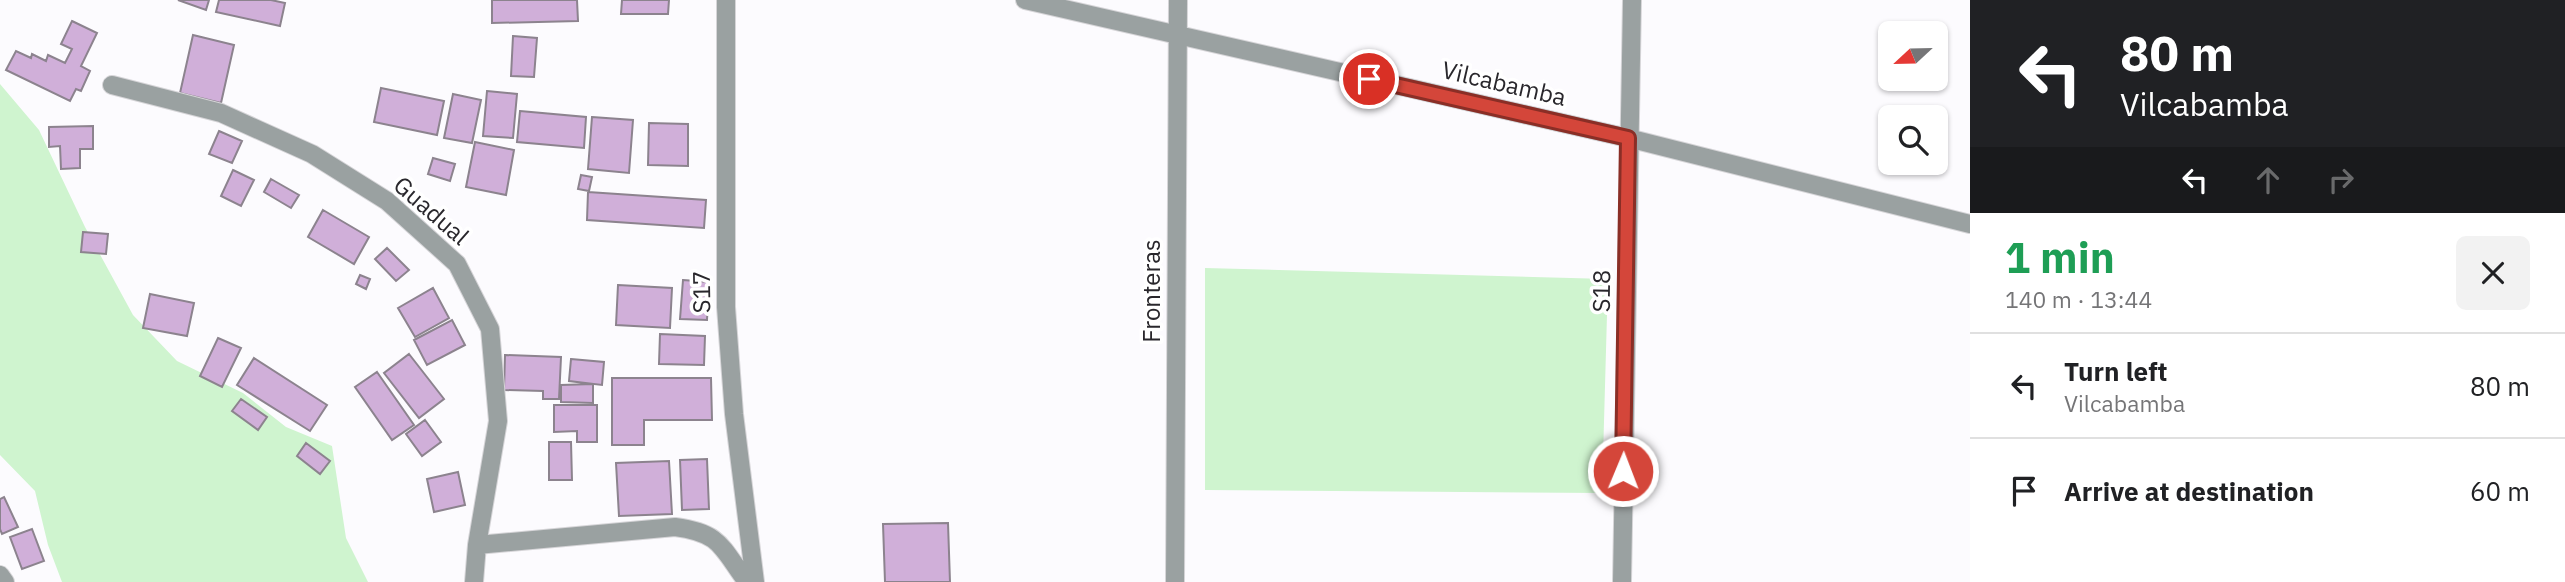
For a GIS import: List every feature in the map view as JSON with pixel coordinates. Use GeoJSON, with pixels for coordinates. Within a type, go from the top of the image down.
{"type":"FeatureCollection","features":[{"type":"Feature","properties":{"kind":"street","name":"S17"},"geometry":{"type":"LineString","coordinates":[[726,0],[726,307],[734,414],[755,582]]}},
{"type":"Feature","properties":{"kind":"street","name":"Vilcabamba"},"geometry":{"type":"LineString","coordinates":[[1025,0],[1628,138],[1970,224]]}},
{"type":"Feature","properties":{"kind":"street","name":"Fronteras"},"geometry":{"type":"LineString","coordinates":[[1175,582],[1178,0]]}},
{"type":"Feature","properties":{"kind":"street","name":"S18"},"geometry":{"type":"LineString","coordinates":[[1622,582],[1632,0]]}},
{"type":"Feature","properties":{"kind":"street","name":"Guadual"},"geometry":{"type":"LineString","coordinates":[[112,85],[220,113],[312,154],[387,201],[457,264],[491,328],[498,421],[477,545],[474,582]]}},
{"type":"Feature","properties":{"kind":"street"},"geometry":{"type":"LineString","coordinates":[[477,545],[675,527],[698,530],[717,540],[747,582]]}},
{"type":"Feature","properties":{"kind":"street"},"geometry":{"type":"LineString","coordinates":[[0,575],[5,582]]}},
{"type":"Feature","properties":{"kind":"green space"},"geometry":{"type":"Polygon","coordinates":[[[0,84],[39,130],[85,227],[133,315],[177,361],[243,393],[286,427],[332,446],[346,538],[368,582],[62,582],[48,545],[35,491],[0,455],[0,84]]]}},
{"type":"Feature","properties":{"kind":"green space"},"geometry":{"type":"Polygon","coordinates":[[[1205,268],[1608,279],[1602,493],[1205,490],[1205,268]]]}},
{"type":"Feature","properties":{"kind":"building"},"geometry":{"type":"Polygon","coordinates":[[[178,0],[209,0],[206,10],[178,0]]]}},
{"type":"Feature","properties":{"kind":"building"},"geometry":{"type":"Polygon","coordinates":[[[219,0],[271,0],[285,3],[280,26],[216,12],[219,0]]]}},
{"type":"Feature","properties":{"kind":"building"},"geometry":{"type":"Polygon","coordinates":[[[492,0],[577,0],[578,21],[492,23],[492,0]]]}},
{"type":"Feature","properties":{"kind":"building"},"geometry":{"type":"Polygon","coordinates":[[[622,0],[669,0],[668,14],[621,14],[622,0]]]}},
{"type":"Feature","properties":{"kind":"building"},"geometry":{"type":"Polygon","coordinates":[[[72,21],[97,33],[81,66],[90,71],[81,91],[76,89],[70,101],[6,70],[16,51],[31,58],[32,54],[46,61],[48,55],[65,63],[72,49],[61,44],[72,21]]]}},
{"type":"Feature","properties":{"kind":"building"},"geometry":{"type":"Polygon","coordinates":[[[193,35],[234,45],[221,103],[180,93],[193,35]]]}},
{"type":"Feature","properties":{"kind":"building"},"geometry":{"type":"Polygon","coordinates":[[[513,36],[537,38],[534,77],[511,76],[513,36]]]}},
{"type":"Feature","properties":{"kind":"building"},"geometry":{"type":"Polygon","coordinates":[[[381,88],[444,101],[437,135],[374,122],[381,88]]]}},
{"type":"Feature","properties":{"kind":"building"},"geometry":{"type":"Polygon","coordinates":[[[487,91],[517,94],[513,138],[483,136],[487,91]]]}},
{"type":"Feature","properties":{"kind":"building"},"geometry":{"type":"Polygon","coordinates":[[[453,94],[481,100],[472,143],[444,138],[453,94]]]}},
{"type":"Feature","properties":{"kind":"building"},"geometry":{"type":"Polygon","coordinates":[[[520,111],[586,117],[584,148],[517,142],[520,111]]]}},
{"type":"Feature","properties":{"kind":"building"},"geometry":{"type":"Polygon","coordinates":[[[592,117],[633,120],[629,173],[588,169],[592,117]]]}},
{"type":"Feature","properties":{"kind":"building"},"geometry":{"type":"Polygon","coordinates":[[[649,123],[688,124],[688,166],[648,165],[649,123]]]}},
{"type":"Feature","properties":{"kind":"building"},"geometry":{"type":"Polygon","coordinates":[[[93,126],[93,149],[80,149],[80,168],[61,169],[60,146],[49,147],[49,127],[93,126]]]}},
{"type":"Feature","properties":{"kind":"building"},"geometry":{"type":"Polygon","coordinates":[[[219,131],[242,141],[232,163],[209,154],[219,131]]]}},
{"type":"Feature","properties":{"kind":"building"},"geometry":{"type":"Polygon","coordinates":[[[475,142],[514,150],[506,195],[466,187],[475,142]]]}},
{"type":"Feature","properties":{"kind":"building"},"geometry":{"type":"Polygon","coordinates":[[[433,158],[455,164],[450,181],[428,174],[433,158]]]}},
{"type":"Feature","properties":{"kind":"building"},"geometry":{"type":"Polygon","coordinates":[[[233,170],[254,180],[241,206],[221,196],[233,170]]]}},
{"type":"Feature","properties":{"kind":"building"},"geometry":{"type":"Polygon","coordinates":[[[581,175],[592,177],[589,191],[578,189],[581,175]]]}},
{"type":"Feature","properties":{"kind":"building"},"geometry":{"type":"Polygon","coordinates":[[[271,179],[299,195],[291,208],[264,192],[271,179]]]}},
{"type":"Feature","properties":{"kind":"building"},"geometry":{"type":"Polygon","coordinates":[[[588,192],[706,200],[704,228],[587,220],[588,192]]]}},
{"type":"Feature","properties":{"kind":"building"},"geometry":{"type":"Polygon","coordinates":[[[323,210],[369,237],[354,264],[308,237],[323,210]]]}},
{"type":"Feature","properties":{"kind":"building"},"geometry":{"type":"Polygon","coordinates":[[[83,232],[108,234],[106,254],[81,252],[83,232]]]}},
{"type":"Feature","properties":{"kind":"building"},"geometry":{"type":"Polygon","coordinates":[[[387,248],[409,270],[396,281],[375,259],[387,248]]]}},
{"type":"Feature","properties":{"kind":"building"},"geometry":{"type":"Polygon","coordinates":[[[360,275],[370,279],[366,289],[356,284],[360,275]]]}},
{"type":"Feature","properties":{"kind":"building"},"geometry":{"type":"Polygon","coordinates":[[[683,280],[709,282],[707,320],[680,319],[683,280]]]}},
{"type":"Feature","properties":{"kind":"building"},"geometry":{"type":"Polygon","coordinates":[[[618,285],[672,288],[670,328],[616,325],[618,285]]]}},
{"type":"Feature","properties":{"kind":"building"},"geometry":{"type":"Polygon","coordinates":[[[433,288],[449,318],[415,337],[398,308],[433,288]]]}},
{"type":"Feature","properties":{"kind":"building"},"geometry":{"type":"Polygon","coordinates":[[[150,294],[194,303],[187,336],[143,328],[150,294]]]}},
{"type":"Feature","properties":{"kind":"building"},"geometry":{"type":"Polygon","coordinates":[[[452,320],[465,345],[427,365],[414,340],[452,320]]]}},
{"type":"Feature","properties":{"kind":"building"},"geometry":{"type":"Polygon","coordinates":[[[660,334],[705,336],[704,365],[659,364],[660,334]]]}},
{"type":"Feature","properties":{"kind":"building"},"geometry":{"type":"Polygon","coordinates":[[[218,338],[241,348],[222,387],[200,376],[218,338]]]}},
{"type":"Feature","properties":{"kind":"building"},"geometry":{"type":"Polygon","coordinates":[[[409,354],[444,399],[419,418],[384,373],[409,354]]]}},
{"type":"Feature","properties":{"kind":"building"},"geometry":{"type":"Polygon","coordinates":[[[505,355],[561,357],[559,399],[543,399],[543,391],[504,390],[505,355]]]}},
{"type":"Feature","properties":{"kind":"building"},"geometry":{"type":"Polygon","coordinates":[[[254,358],[327,405],[310,431],[237,385],[254,358]]]}},
{"type":"Feature","properties":{"kind":"building"},"geometry":{"type":"Polygon","coordinates":[[[571,359],[604,362],[602,385],[569,381],[571,359]]]}},
{"type":"Feature","properties":{"kind":"building"},"geometry":{"type":"Polygon","coordinates":[[[377,372],[414,425],[392,440],[355,387],[377,372]]]}},
{"type":"Feature","properties":{"kind":"building"},"geometry":{"type":"Polygon","coordinates":[[[612,378],[711,378],[712,420],[644,420],[644,445],[612,445],[612,378]]]}},
{"type":"Feature","properties":{"kind":"building"},"geometry":{"type":"Polygon","coordinates":[[[593,384],[593,403],[561,402],[561,385],[593,384]]]}},
{"type":"Feature","properties":{"kind":"building"},"geometry":{"type":"Polygon","coordinates":[[[241,399],[267,417],[258,430],[232,411],[241,399]]]}},
{"type":"Feature","properties":{"kind":"building"},"geometry":{"type":"Polygon","coordinates":[[[554,405],[597,405],[597,442],[577,442],[577,431],[554,432],[554,405]]]}},
{"type":"Feature","properties":{"kind":"building"},"geometry":{"type":"Polygon","coordinates":[[[425,420],[441,442],[422,456],[406,434],[425,420]]]}},
{"type":"Feature","properties":{"kind":"building"},"geometry":{"type":"Polygon","coordinates":[[[549,442],[571,442],[572,480],[549,480],[549,442]]]}},
{"type":"Feature","properties":{"kind":"building"},"geometry":{"type":"Polygon","coordinates":[[[306,443],[330,461],[320,474],[297,456],[306,443]]]}},
{"type":"Feature","properties":{"kind":"building"},"geometry":{"type":"Polygon","coordinates":[[[707,459],[709,509],[682,510],[680,460],[707,459]]]}},
{"type":"Feature","properties":{"kind":"building"},"geometry":{"type":"Polygon","coordinates":[[[669,461],[672,514],[619,516],[616,463],[669,461]]]}},
{"type":"Feature","properties":{"kind":"building"},"geometry":{"type":"Polygon","coordinates":[[[458,472],[465,505],[434,512],[427,479],[458,472]]]}},
{"type":"Feature","properties":{"kind":"building"},"geometry":{"type":"Polygon","coordinates":[[[4,497],[18,527],[2,534],[0,499],[4,497]]]}},
{"type":"Feature","properties":{"kind":"building"},"geometry":{"type":"Polygon","coordinates":[[[948,523],[950,582],[885,582],[883,524],[948,523]]]}},
{"type":"Feature","properties":{"kind":"building"},"geometry":{"type":"Polygon","coordinates":[[[32,529],[44,561],[22,569],[10,537],[32,529]]]}},
{"type":"Feature","properties":{"kind":"route"},"geometry":{"type":"LineString","coordinates":[[1369,79],[1628,138],[1623,471]]}}]}
